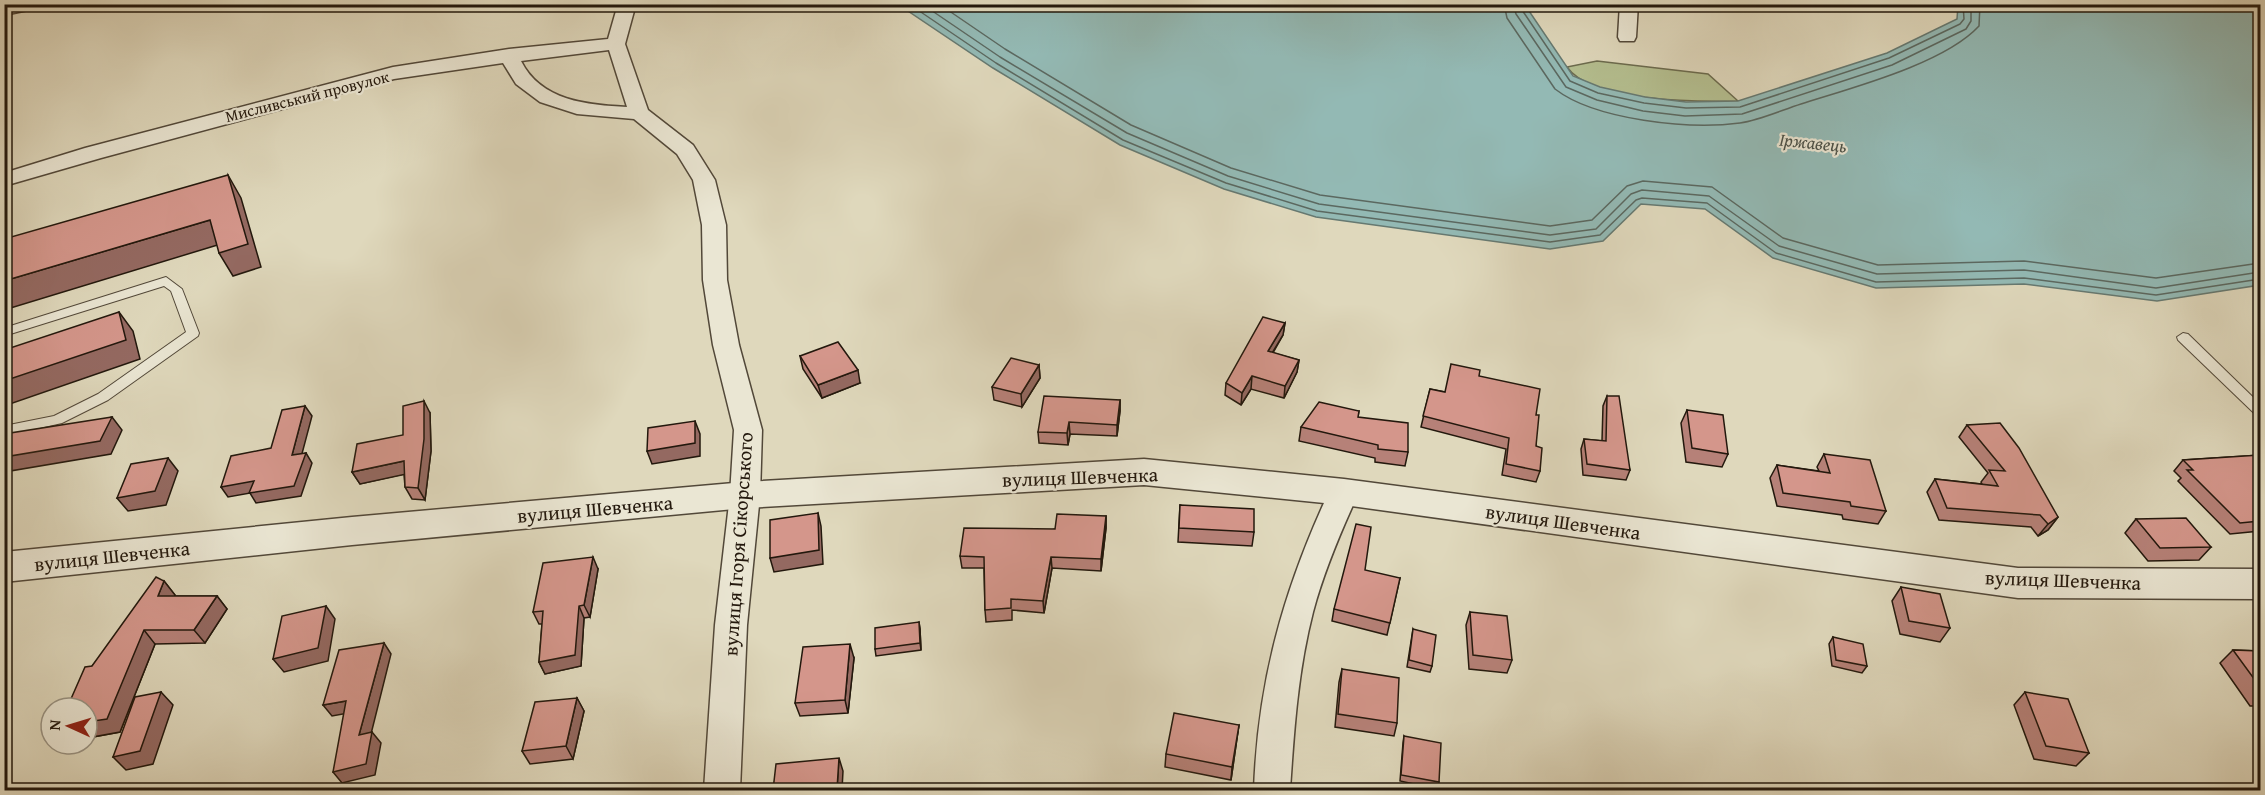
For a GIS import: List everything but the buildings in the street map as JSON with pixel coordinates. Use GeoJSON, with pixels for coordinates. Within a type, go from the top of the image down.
{"type":"FeatureCollection","features":[{"type":"Feature","properties":{"kind":"street"},"geometry":{"type":"LineString","coordinates":[[4,10],[32,4]]}},
{"type":"Feature","properties":{"kind":"street"},"geometry":{"type":"LineString","coordinates":[[509,55],[523,80],[550,101],[603,112],[639,113],[616,44],[625,11],[622,4]]}},
{"type":"Feature","properties":{"kind":"street"},"geometry":{"type":"LineString","coordinates":[[1627,37],[1629,4]]}},
{"type":"Feature","properties":{"kind":"street","name":"Мисливський провулок"},"geometry":{"type":"LineString","coordinates":[[4,180],[93,153],[393,74],[509,55],[576,46],[616,44]]}},
{"type":"Feature","properties":{"kind":"street","name":"вулиця Ігоря Сікорського"},"geometry":{"type":"LineString","coordinates":[[639,113],[685,150],[704,180],[714,225],[715,280],[726,345],[748,430],[745,495],[731,625],[722,790]]}},
{"type":"Feature","properties":{"kind":"street","name":"вулиця Шевченка"},"geometry":{"type":"LineString","coordinates":[[4,567],[352,531],[745,495],[1144,472],[1344,492],[2018,583],[2260,584]]}},
{"type":"Feature","properties":{"kind":"street"},"geometry":{"type":"LineString","coordinates":[[1272,790],[1281,692],[1297,612],[1319,547],[1344,492]]}},
{"type":"Feature","properties":{"kind":"lane"},"geometry":{"type":"LineString","coordinates":[[4,332],[166,281],[176,289],[193,333],[103,397],[57,420],[4,431]]}},
{"type":"Feature","properties":{"kind":"lane"},"geometry":{"type":"LineString","coordinates":[[2183,337],[2260,411]]}},
{"type":"Feature","properties":{"kind":"green space"},"geometry":{"type":"Polygon","coordinates":[[[1597,61],[1708,74],[1738,101],[1646,98],[1598,87],[1580,79],[1567,67],[1597,61]]]}},
{"type":"Feature","properties":{"kind":"water","name":"Іржавець"},"geometry":{"type":"Polygon","coordinates":[[[899,5],[1525,5],[1573,76],[1600,87],[1645,97],[1686,102],[1738,101],[1887,53],[1957,19],[1958,5],[2260,5],[2260,285],[2157,301],[2024,284],[1876,288],[1773,258],[1705,209],[1641,204],[1603,241],[1550,249],[1316,217],[1224,189],[1120,145],[993,68],[899,5]]]}}]}
